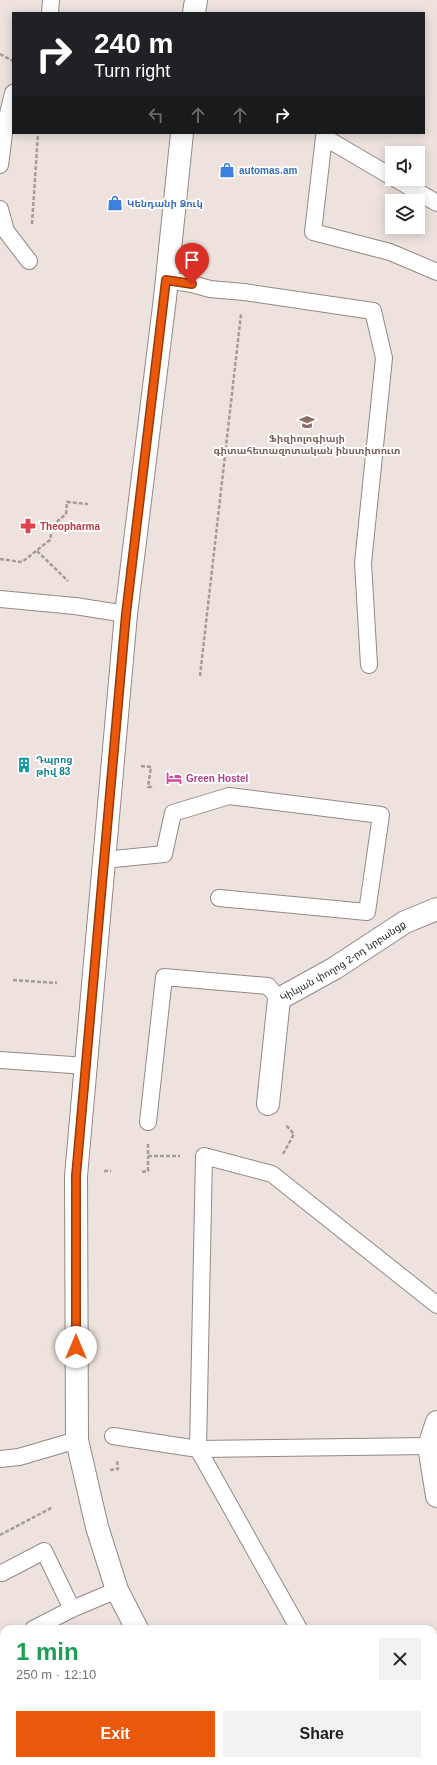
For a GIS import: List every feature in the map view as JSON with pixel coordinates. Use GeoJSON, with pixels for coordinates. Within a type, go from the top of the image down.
{"type":"FeatureCollection","features":[{"type":"Feature","properties":{"kind":"street"},"geometry":{"type":"LineString","coordinates":[[194,12],[196,0]]}},
{"type":"Feature","properties":{"kind":"street"},"geometry":{"type":"LineString","coordinates":[[135,1625],[117,1590],[96,1527],[77,1440],[76,1176],[126,614],[182,134]]}},
{"type":"Feature","properties":{"kind":"street","name":"Կիևյան փողոց 2-րդ նրբանցք"},"geometry":{"type":"LineString","coordinates":[[268,1104],[280,999],[335,968],[405,922],[437,909]]}},
{"type":"Feature","properties":{"kind":"street"},"geometry":{"type":"LineString","coordinates":[[437,1422],[429,1446],[437,1496]]}},
{"type":"Feature","properties":{"kind":"lane"},"geometry":{"type":"LineString","coordinates":[[50,12],[51,0]]}},
{"type":"Feature","properties":{"kind":"lane"},"geometry":{"type":"LineString","coordinates":[[0,165],[5,126],[12,98]]}},
{"type":"Feature","properties":{"kind":"lane"},"geometry":{"type":"LineString","coordinates":[[385,173],[319,135],[313,232],[390,252],[437,272]]}},
{"type":"Feature","properties":{"kind":"lane"},"geometry":{"type":"LineString","coordinates":[[407,186],[437,204]]}},
{"type":"Feature","properties":{"kind":"lane"},"geometry":{"type":"LineString","coordinates":[[0,209],[6,231],[30,261]]}},
{"type":"Feature","properties":{"kind":"lane"},"geometry":{"type":"LineString","coordinates":[[166,280],[192,284],[210,290],[244,292],[373,311],[384,358],[363,563],[369,665]]}},
{"type":"Feature","properties":{"kind":"lane"},"geometry":{"type":"LineString","coordinates":[[0,599],[75,606],[126,614]]}},
{"type":"Feature","properties":{"kind":"lane"},"geometry":{"type":"LineString","coordinates":[[104,860],[164,854],[173,813],[229,796],[381,815],[367,912],[219,898]]}},
{"type":"Feature","properties":{"kind":"lane"},"geometry":{"type":"LineString","coordinates":[[148,1122],[164,977],[268,986],[280,999]]}},
{"type":"Feature","properties":{"kind":"lane"},"geometry":{"type":"LineString","coordinates":[[0,1060],[86,1066]]}},
{"type":"Feature","properties":{"kind":"lane"},"geometry":{"type":"LineString","coordinates":[[297,1625],[198,1449],[204,1156],[272,1174],[437,1304]]}},
{"type":"Feature","properties":{"kind":"lane"},"geometry":{"type":"LineString","coordinates":[[113,1436],[198,1449],[429,1446]]}},
{"type":"Feature","properties":{"kind":"lane"},"geometry":{"type":"LineString","coordinates":[[0,1459],[19,1457],[77,1440]]}},
{"type":"Feature","properties":{"kind":"lane"},"geometry":{"type":"LineString","coordinates":[[2,1573],[44,1551],[72,1609]]}},
{"type":"Feature","properties":{"kind":"lane"},"geometry":{"type":"LineString","coordinates":[[40,1625],[72,1609],[117,1590]]}},
{"type":"Feature","properties":{"kind":"path"},"geometry":{"type":"LineString","coordinates":[[0,54],[12,60]]}},
{"type":"Feature","properties":{"kind":"path"},"geometry":{"type":"LineString","coordinates":[[30,261],[38,134]]}},
{"type":"Feature","properties":{"kind":"path"},"geometry":{"type":"LineString","coordinates":[[200,676],[244,292]]}},
{"type":"Feature","properties":{"kind":"path"},"geometry":{"type":"LineString","coordinates":[[0,559],[22,562],[50,540],[53,524],[66,514],[66,502],[88,504]]}},
{"type":"Feature","properties":{"kind":"path"},"geometry":{"type":"LineString","coordinates":[[37,551],[69,582]]}},
{"type":"Feature","properties":{"kind":"path"},"geometry":{"type":"LineString","coordinates":[[140,766],[151,767],[148,787],[154,787]]}},
{"type":"Feature","properties":{"kind":"path"},"geometry":{"type":"LineString","coordinates":[[13,980],[58,983]]}},
{"type":"Feature","properties":{"kind":"path"},"geometry":{"type":"LineString","coordinates":[[142,1172],[148,1171],[148,1122]]}},
{"type":"Feature","properties":{"kind":"path"},"geometry":{"type":"LineString","coordinates":[[148,1156],[204,1156]]}},
{"type":"Feature","properties":{"kind":"path"},"geometry":{"type":"LineString","coordinates":[[0,1535],[53,1507]]}},
{"type":"Feature","properties":{"kind":"place","name":"automas.am"},"geometry":{"type":"Point","coordinates":[227,170]}},
{"type":"Feature","properties":{"kind":"place","name":"Կենդանի Ձուկ"},"geometry":{"type":"Point","coordinates":[115,203]}},
{"type":"Feature","properties":{"kind":"place","name":"Ֆիզիոլոգիայի գիտահետազոտական ինստիտուտ"},"geometry":{"type":"Point","coordinates":[307,422]}},
{"type":"Feature","properties":{"kind":"place","name":"Theopharma"},"geometry":{"type":"Point","coordinates":[28,526]}},
{"type":"Feature","properties":{"kind":"place","name":"Դպրոց թիվ 83"},"geometry":{"type":"Point","coordinates":[24,765]}},
{"type":"Feature","properties":{"kind":"place","name":"Green Hostel"},"geometry":{"type":"Point","coordinates":[174,778]}},
{"type":"Feature","properties":{"kind":"route"},"geometry":{"type":"LineString","coordinates":[[76,1347],[76,1176],[126,614],[166,280],[192,284]]}}]}
